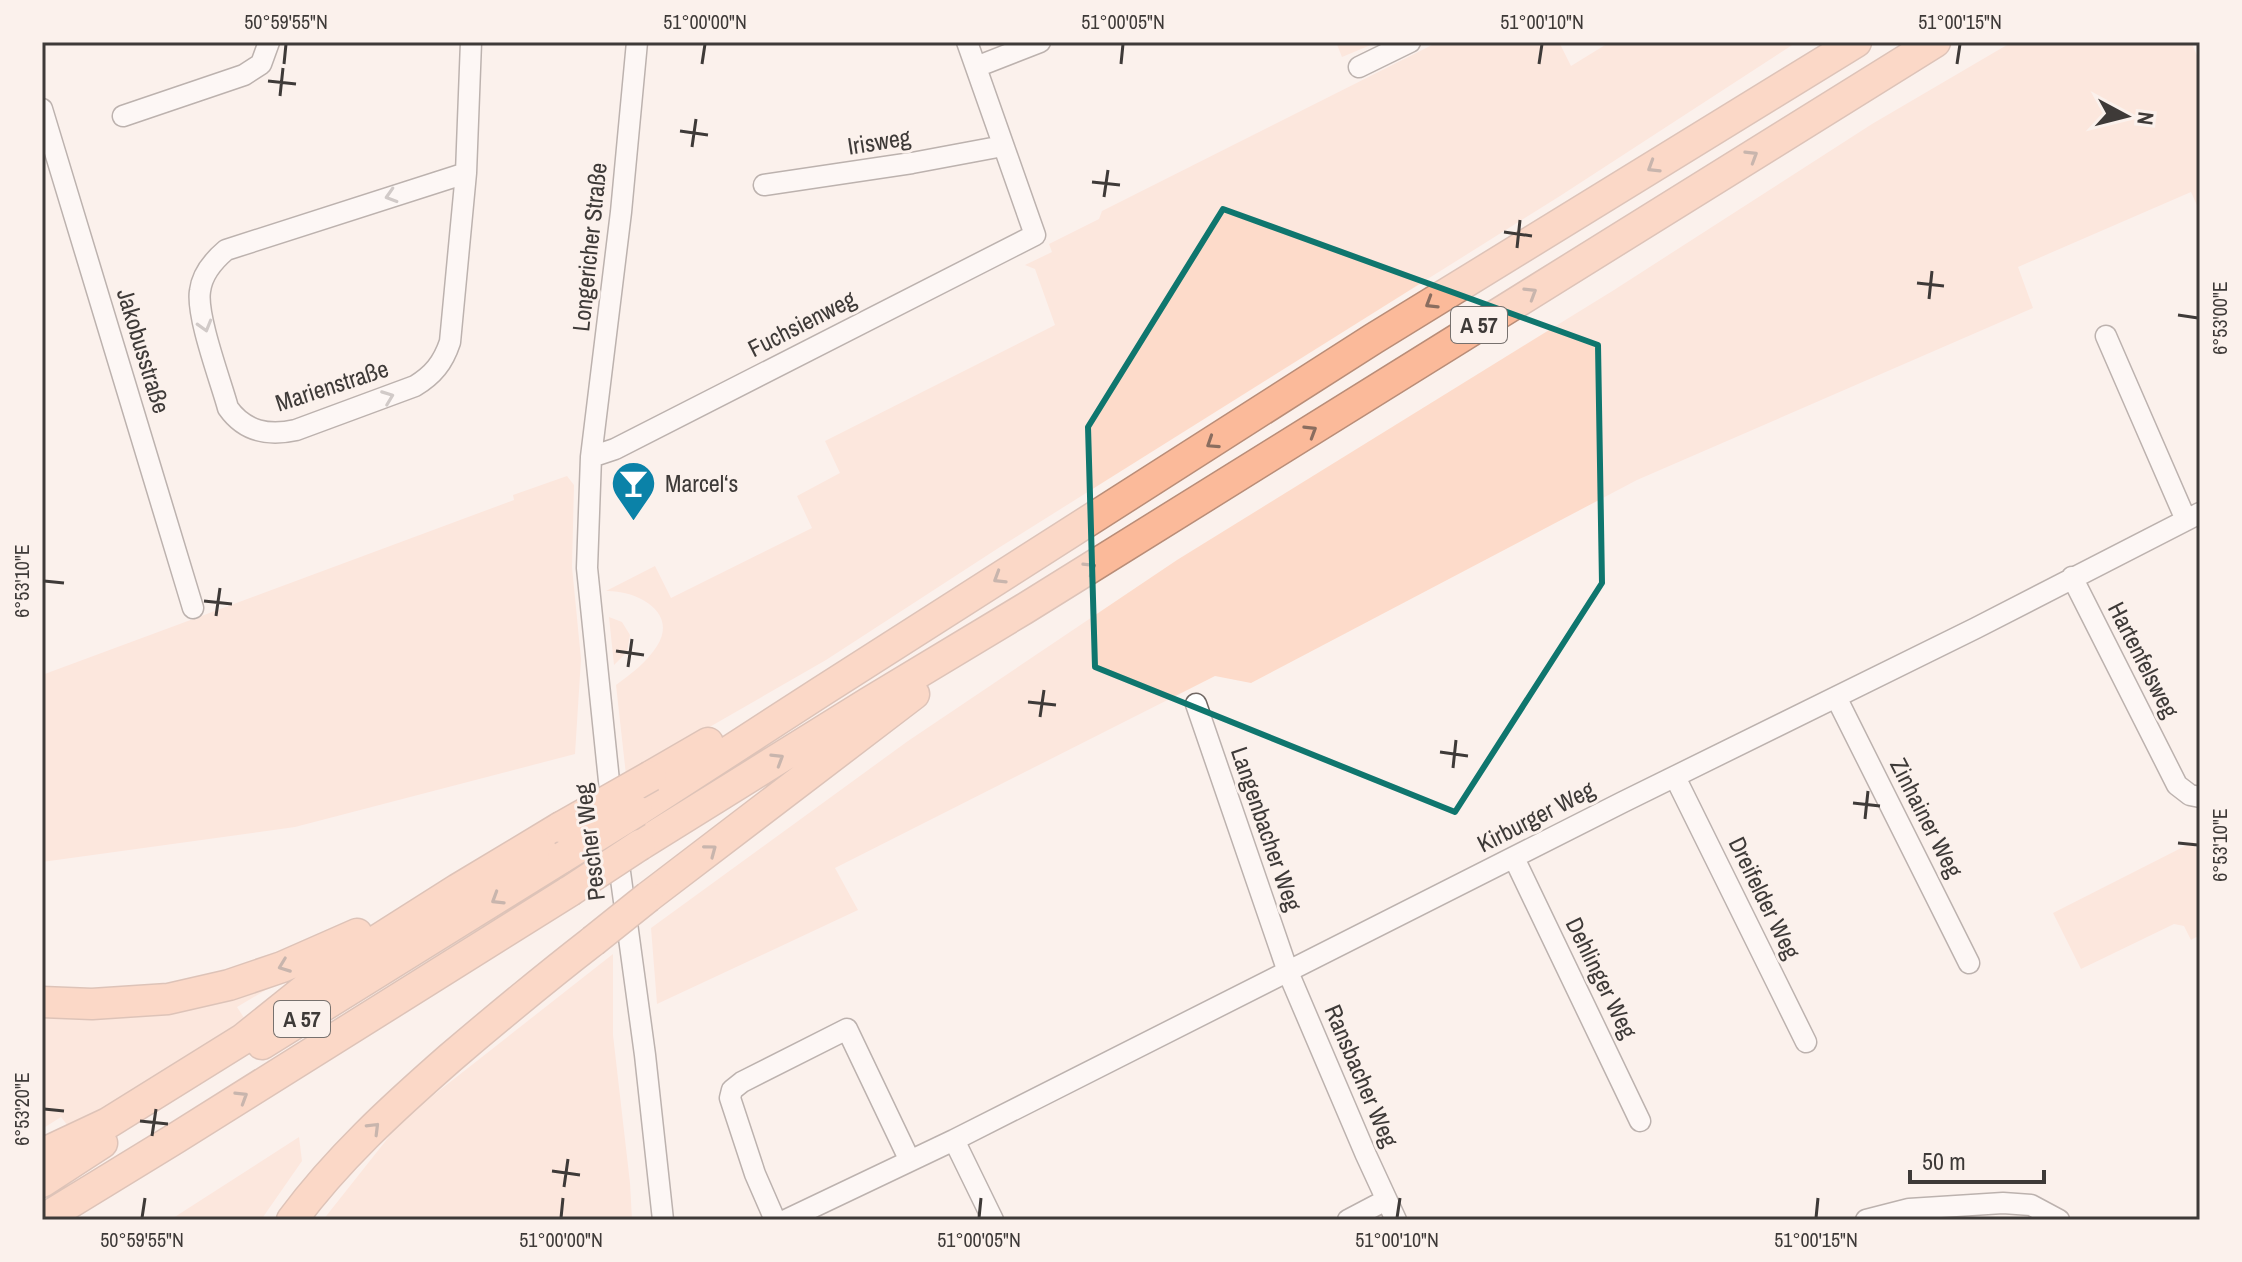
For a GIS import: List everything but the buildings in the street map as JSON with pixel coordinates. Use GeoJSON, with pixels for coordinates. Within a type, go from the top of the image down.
{"type":"FeatureCollection","features":[{"type":"Feature","properties":{"kind":"highway"},"geometry":{"type":"LineString","coordinates":[[1815,68],[1848,42]]}},
{"type":"Feature","properties":{"kind":"highway","name":"A 57"},"geometry":{"type":"LineString","coordinates":[[42,1182],[637,811],[1359,348],[1856,42]]}},
{"type":"Feature","properties":{"kind":"highway","name":"A 57"},"geometry":{"type":"LineString","coordinates":[[42,1220],[855,711],[1935,42]]}},
{"type":"Feature","properties":{"kind":"highway"},"geometry":{"type":"LineString","coordinates":[[292,1220],[319,1183],[397,1104],[525,994],[1024,609]]}},
{"type":"Feature","properties":{"kind":"highway"},"geometry":{"type":"LineString","coordinates":[[42,1154],[108,1123],[243,1039],[324,974],[561,827],[764,711],[819,693]]}},
{"type":"Feature","properties":{"kind":"highway"},"geometry":{"type":"LineString","coordinates":[[42,1002],[92,1004],[168,999],[229,985],[325,949],[458,889]]}},
{"type":"Feature","properties":{"kind":"highway"},"geometry":{"type":"LineString","coordinates":[[75,1220],[176,1138]]}},
{"type":"Feature","properties":{"kind":"street"},"geometry":{"type":"LineString","coordinates":[[123,116],[244,75],[261,64],[269,42]]}},
{"type":"Feature","properties":{"kind":"street","name":"Marienstraße"},"geometry":{"type":"LineString","coordinates":[[466,173],[226,250],[212,262],[200,290],[199,308],[228,408],[234,416],[256,430],[279,434],[296,430],[415,386],[429,377],[446,355],[450,342],[466,173],[471,42]]}},
{"type":"Feature","properties":{"kind":"street","name":"Longericher Straße"},"geometry":{"type":"LineString","coordinates":[[591,457],[621,212],[637,42]]}},
{"type":"Feature","properties":{"kind":"street"},"geometry":{"type":"LineString","coordinates":[[967,42],[1003,146]]}},
{"type":"Feature","properties":{"kind":"street"},"geometry":{"type":"LineString","coordinates":[[976,67],[1040,42]]}},
{"type":"Feature","properties":{"kind":"street"},"geometry":{"type":"LineString","coordinates":[[1359,67],[1410,42]]}},
{"type":"Feature","properties":{"kind":"street","name":"Jakobusstraße"},"geometry":{"type":"LineString","coordinates":[[42,109],[193,608]]}},
{"type":"Feature","properties":{"kind":"street","name":"Fuchsienweg"},"geometry":{"type":"LineString","coordinates":[[591,457],[615,449],[1035,235],[1003,146]]}},
{"type":"Feature","properties":{"kind":"street","name":"Irisweg"},"geometry":{"type":"LineString","coordinates":[[764,185],[1003,146]]}},
{"type":"Feature","properties":{"kind":"street","name":"Kirburger Weg"},"geometry":{"type":"LineString","coordinates":[[786,1220],[954,1140],[1976,628],[2193,516],[2106,336]]}},
{"type":"Feature","properties":{"kind":"street","name":"Pescher Weg"},"geometry":{"type":"LineString","coordinates":[[591,457],[587,568],[589,596],[663,1220]]}},
{"type":"Feature","properties":{"kind":"street","name":"Hartenfelsweg"},"geometry":{"type":"LineString","coordinates":[[2072,577],[2177,785],[2190,795],[2200,797]]}},
{"type":"Feature","properties":{"kind":"street","name":"Zinhainer Weg"},"geometry":{"type":"LineString","coordinates":[[1836,697],[1969,963]]}},
{"type":"Feature","properties":{"kind":"street","name":"Langenbacher Weg"},"geometry":{"type":"LineString","coordinates":[[1196,704],[1288,972]]}},
{"type":"Feature","properties":{"kind":"street","name":"Dreifelder Weg"},"geometry":{"type":"LineString","coordinates":[[1675,777],[1806,1042]]}},
{"type":"Feature","properties":{"kind":"street","name":"Dehlinger Weg"},"geometry":{"type":"LineString","coordinates":[[1514,858],[1640,1121]]}},
{"type":"Feature","properties":{"kind":"street","name":"Ransbacher Weg"},"geometry":{"type":"LineString","coordinates":[[1288,972],[1396,1220]]}},
{"type":"Feature","properties":{"kind":"street"},"geometry":{"type":"LineString","coordinates":[[775,1220],[755,1174],[730,1098],[732,1090],[847,1029],[910,1161]]}},
{"type":"Feature","properties":{"kind":"street"},"geometry":{"type":"LineString","coordinates":[[954,1140],[993,1220]]}},
{"type":"Feature","properties":{"kind":"street"},"geometry":{"type":"LineString","coordinates":[[1348,1220],[1386,1200]]}},
{"type":"Feature","properties":{"kind":"street"},"geometry":{"type":"LineString","coordinates":[[1866,1220],[1909,1209],[2003,1203],[2031,1205],[2059,1220]]}},
{"type":"Feature","properties":{"kind":"highlighted area"},"geometry":{"type":"Polygon","coordinates":[[[1223,209],[1598,345],[1602,583],[1455,812],[1095,667],[1088,427],[1223,209]]]}},
{"type":"Feature","properties":{"kind":"shaded area"},"geometry":{"type":"Polygon","coordinates":[[[1336,42],[1378,42],[1342,57],[1336,42]]]}},
{"type":"Feature","properties":{"kind":"shaded area"},"geometry":{"type":"Polygon","coordinates":[[[1438,42],[1559,42],[1571,66],[1610,42],[1797,42],[1560,196],[1000,547],[826,660],[626,775],[616,685],[653,652],[662,634],[662,622],[651,605],[641,599],[606,591],[655,566],[671,598],[812,528],[797,496],[840,473],[825,441],[1055,325],[1035,269],[1025,265],[1052,252],[1049,244],[1099,219],[1102,211],[1438,42]]]}},
{"type":"Feature","properties":{"kind":"shaded area"},"geometry":{"type":"Polygon","coordinates":[[[2012,42],[2191,42],[2200,62],[2200,212],[2191,192],[2018,267],[2033,308],[1637,480],[1251,683],[1215,676],[835,868],[858,910],[657,1004],[651,928],[908,741],[1177,560],[1614,290],[1872,124],[2012,42]]]}},
{"type":"Feature","properties":{"kind":"shaded area"},"geometry":{"type":"Polygon","coordinates":[[[567,476],[574,485],[572,567],[581,659],[575,754],[295,827],[42,862],[42,675],[514,500],[513,495],[567,476]]]}},
{"type":"Feature","properties":{"kind":"shaded area"},"geometry":{"type":"Polygon","coordinates":[[[609,617],[622,622],[630,635],[627,652],[614,665],[609,617]]]}},
{"type":"Feature","properties":{"kind":"shaded area"},"geometry":{"type":"Polygon","coordinates":[[[2193,842],[2200,857],[2200,935],[2191,940],[2184,926],[2174,924],[2081,969],[2053,913],[2193,842]]]}},
{"type":"Feature","properties":{"kind":"shaded area"},"geometry":{"type":"Polygon","coordinates":[[[613,954],[613,1035],[632,1220],[323,1220],[403,1119],[613,954]]]}},
{"type":"Feature","properties":{"kind":"shaded area"},"geometry":{"type":"Polygon","coordinates":[[[276,984],[237,1007],[248,1024],[72,1131],[61,1117],[42,1129],[42,1013],[276,984]]]}},
{"type":"Feature","properties":{"kind":"shaded area"},"geometry":{"type":"Polygon","coordinates":[[[299,1137],[302,1161],[261,1220],[170,1220],[299,1137]]]}},
{"type":"Feature","properties":{"kind":"place","name":"Marcel‘s"},"geometry":{"type":"Point","coordinates":[634,523]}}]}
